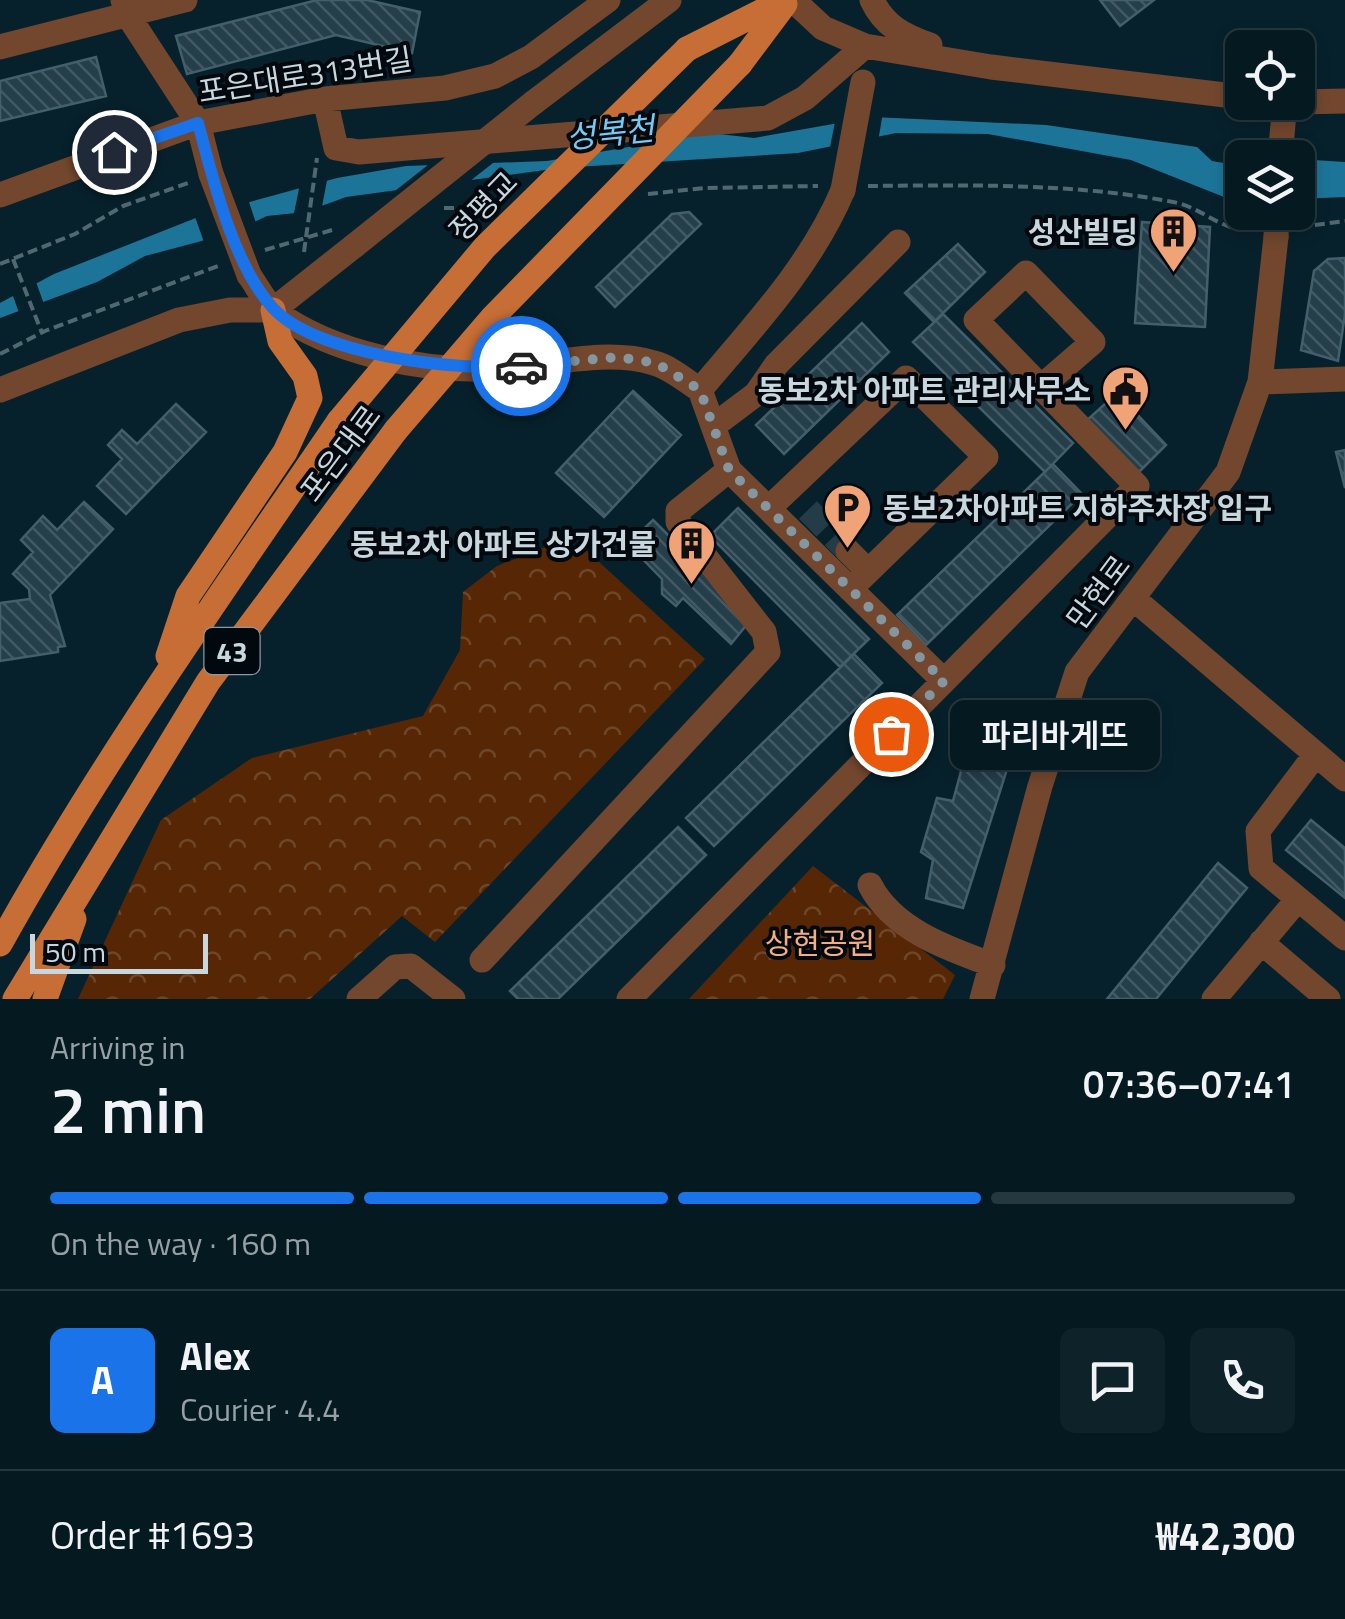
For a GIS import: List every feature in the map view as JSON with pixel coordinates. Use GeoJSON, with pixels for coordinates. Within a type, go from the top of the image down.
{"type":"FeatureCollection","features":[{"type":"Feature","properties":{"kind":"main road","name":"정평교"},"geometry":{"type":"LineString","coordinates":[[340,421],[486,247],[688,49],[788,0]]}},
{"type":"Feature","properties":{"kind":"main road","name":"포은대로"},"geometry":{"type":"LineString","coordinates":[[14,999],[208,682],[396,430],[533,274],[740,64],[788,0]]}},
{"type":"Feature","properties":{"kind":"main road"},"geometry":{"type":"LineString","coordinates":[[159,685],[188,596],[285,452],[310,398],[305,376],[280,341],[274,310]]}},
{"type":"Feature","properties":{"kind":"main road","name":"포은대로"},"geometry":{"type":"LineString","coordinates":[[0,944],[50,854],[159,685],[340,421]]}},
{"type":"Feature","properties":{"kind":"main road"},"geometry":{"type":"LineString","coordinates":[[0,910],[50,854]]}},
{"type":"Feature","properties":{"kind":"main road"},"geometry":{"type":"LineString","coordinates":[[46,999],[59,972],[84,883]]}},
{"type":"Feature","properties":{"kind":"street"},"geometry":{"type":"LineString","coordinates":[[0,47],[124,7],[185,0]]}},
{"type":"Feature","properties":{"kind":"street","name":"포은대로313번길"},"geometry":{"type":"LineString","coordinates":[[0,195],[198,123],[325,99],[445,88],[495,76],[532,56],[608,0]]}},
{"type":"Feature","properties":{"kind":"street"},"geometry":{"type":"LineString","coordinates":[[0,390],[179,320],[230,310],[274,310],[346,237],[669,0]]}},
{"type":"Feature","properties":{"kind":"street"},"geometry":{"type":"LineString","coordinates":[[788,0],[823,28],[865,46],[991,67],[1225,95]]}},
{"type":"Feature","properties":{"kind":"street"},"geometry":{"type":"LineString","coordinates":[[872,0],[880,17],[902,36],[991,67]]}},
{"type":"Feature","properties":{"kind":"street"},"geometry":{"type":"LineString","coordinates":[[124,7],[198,123],[239,269],[274,310],[323,337],[364,352],[430,365],[492,369],[618,357],[656,363],[700,390],[716,424],[729,470],[769,508],[859,580],[944,681]]}},
{"type":"Feature","properties":{"kind":"street"},"geometry":{"type":"LineString","coordinates":[[325,99],[336,148],[359,152],[768,118],[805,98],[865,46]]}},
{"type":"Feature","properties":{"kind":"street"},"geometry":{"type":"LineString","coordinates":[[700,390],[785,288],[828,226],[848,187],[865,46]]}},
{"type":"Feature","properties":{"kind":"street"},"geometry":{"type":"LineString","coordinates":[[1315,102],[1345,101]]}},
{"type":"Feature","properties":{"kind":"street","name":"만현로"},"geometry":{"type":"LineString","coordinates":[[982,999],[1040,786],[1077,672],[1228,472],[1260,382],[1272,230]]}},
{"type":"Feature","properties":{"kind":"street"},"geometry":{"type":"LineString","coordinates":[[716,424],[756,394],[776,366],[898,242]]}},
{"type":"Feature","properties":{"kind":"street"},"geometry":{"type":"LineString","coordinates":[[629,999],[1137,486],[976,320],[1026,274],[1093,342],[1041,387]]}},
{"type":"Feature","properties":{"kind":"street"},"geometry":{"type":"LineString","coordinates":[[769,508],[906,378],[986,457],[859,580]]}},
{"type":"Feature","properties":{"kind":"street"},"geometry":{"type":"LineString","coordinates":[[1260,382],[1345,380]]}},
{"type":"Feature","properties":{"kind":"street"},"geometry":{"type":"LineString","coordinates":[[482,960],[768,652],[764,632],[678,522],[678,512],[729,470]]}},
{"type":"Feature","properties":{"kind":"street"},"geometry":{"type":"LineString","coordinates":[[848,550],[859,580]]}},
{"type":"Feature","properties":{"kind":"street"},"geometry":{"type":"LineString","coordinates":[[1134,599],[1345,779]]}},
{"type":"Feature","properties":{"kind":"street"},"geometry":{"type":"LineString","coordinates":[[1316,754],[1258,831],[1261,868],[1345,938]]}},
{"type":"Feature","properties":{"kind":"street"},"geometry":{"type":"LineString","coordinates":[[870,885],[876,897],[911,929],[993,965]]}},
{"type":"Feature","properties":{"kind":"street"},"geometry":{"type":"LineString","coordinates":[[1228,994],[1261,942],[1298,898]]}},
{"type":"Feature","properties":{"kind":"street"},"geometry":{"type":"LineString","coordinates":[[1261,942],[1328,999]]}},
{"type":"Feature","properties":{"kind":"street"},"geometry":{"type":"LineString","coordinates":[[360,999],[395,967],[411,966],[453,999]]}},
{"type":"Feature","properties":{"kind":"path"},"geometry":{"type":"LineString","coordinates":[[304,252],[317,158]]}},
{"type":"Feature","properties":{"kind":"path"},"geometry":{"type":"LineString","coordinates":[[0,264],[75,234],[123,206],[211,174]]}},
{"type":"Feature","properties":{"kind":"path"},"geometry":{"type":"LineString","coordinates":[[648,194],[704,188],[978,184],[1174,202],[1225,224]]}},
{"type":"Feature","properties":{"kind":"path"},"geometry":{"type":"LineString","coordinates":[[430,208],[500,208]]}},
{"type":"Feature","properties":{"kind":"path"},"geometry":{"type":"LineString","coordinates":[[1315,223],[1345,221]]}},
{"type":"Feature","properties":{"kind":"path"},"geometry":{"type":"LineString","coordinates":[[265,250],[346,237]]}},
{"type":"Feature","properties":{"kind":"path"},"geometry":{"type":"LineString","coordinates":[[13,258],[42,333]]}},
{"type":"Feature","properties":{"kind":"path"},"geometry":{"type":"LineString","coordinates":[[0,354],[42,333],[239,269]]}},
{"type":"Feature","properties":{"kind":"green space"},"geometry":{"type":"Polygon","coordinates":[[[550,545],[587,551],[705,659],[435,942],[402,916],[310,999],[78,999],[161,820],[252,758],[423,716],[460,650],[463,592],[497,566],[550,545]]]}},
{"type":"Feature","properties":{"kind":"green space","name":"상현공원"},"geometry":{"type":"Polygon","coordinates":[[[813,866],[955,975],[943,999],[689,999],[813,866]]]}},
{"type":"Feature","properties":{"kind":"water"},"geometry":{"type":"Polygon","coordinates":[[[873,117],[1046,125],[1197,147],[1212,161],[1225,163],[1225,197],[1131,160],[988,134],[896,133],[798,153],[560,168],[346,197],[305,212],[267,216],[228,234],[145,256],[97,282],[0,318],[0,303],[54,274],[206,214],[337,178],[406,166],[547,161],[710,133],[754,138],[873,117]]]}},
{"type":"Feature","properties":{"kind":"water"},"geometry":{"type":"Polygon","coordinates":[[[1315,160],[1345,162],[1345,197],[1315,198],[1315,160]]]}},
{"type":"Feature","properties":{"kind":"pier"},"geometry":{"type":"Polygon","coordinates":[[[883,112],[878,142],[829,152],[836,117],[883,112]]]}},
{"type":"Feature","properties":{"kind":"pier"},"geometry":{"type":"Polygon","coordinates":[[[498,159],[460,189],[386,198],[433,161],[498,159]]]}},
{"type":"Feature","properties":{"kind":"pier"},"geometry":{"type":"Polygon","coordinates":[[[328,175],[321,212],[293,218],[300,184],[328,175]]]}},
{"type":"Feature","properties":{"kind":"pier"},"geometry":{"type":"Polygon","coordinates":[[[247,196],[257,226],[205,245],[194,214],[247,196]]]}},
{"type":"Feature","properties":{"kind":"pier"},"geometry":{"type":"Polygon","coordinates":[[[35,279],[45,307],[20,316],[12,293],[35,279]]]}},
{"type":"Feature","properties":{"kind":"building"},"geometry":{"type":"Polygon","coordinates":[[[317,0],[367,0],[420,12],[412,53],[336,35],[187,74],[176,36],[317,0]]]}},
{"type":"Feature","properties":{"kind":"building"},"geometry":{"type":"Polygon","coordinates":[[[1100,0],[1154,0],[1120,26],[1100,0]]]}},
{"type":"Feature","properties":{"kind":"building"},"geometry":{"type":"Polygon","coordinates":[[[96,57],[106,96],[0,121],[0,81],[96,57]]]}},
{"type":"Feature","properties":{"kind":"building"},"geometry":{"type":"Polygon","coordinates":[[[689,212],[701,224],[615,307],[596,287],[672,214],[689,212]]]}},
{"type":"Feature","properties":{"kind":"building","name":"성산빌딩"},"geometry":{"type":"Polygon","coordinates":[[[1142,222],[1210,227],[1205,327],[1135,323],[1142,222]]]}},
{"type":"Feature","properties":{"kind":"building"},"geometry":{"type":"Polygon","coordinates":[[[958,244],[985,272],[934,322],[905,293],[958,244]]]}},
{"type":"Feature","properties":{"kind":"building"},"geometry":{"type":"Polygon","coordinates":[[[1345,258],[1345,314],[1338,361],[1301,350],[1314,271],[1328,259],[1345,258]]]}},
{"type":"Feature","properties":{"kind":"building"},"geometry":{"type":"Polygon","coordinates":[[[943,314],[1073,443],[1045,472],[913,342],[943,314]]]}},
{"type":"Feature","properties":{"kind":"building"},"geometry":{"type":"Polygon","coordinates":[[[862,323],[889,352],[784,454],[756,425],[862,323]]]}},
{"type":"Feature","properties":{"kind":"building"},"geometry":{"type":"Polygon","coordinates":[[[633,391],[681,435],[604,517],[556,473],[633,391]]]}},
{"type":"Feature","properties":{"kind":"building","name":"동보2차 아파트 관리사무소"},"geometry":{"type":"Polygon","coordinates":[[[1117,393],[1166,445],[1136,475],[1085,422],[1117,393]]]}},
{"type":"Feature","properties":{"kind":"building"},"geometry":{"type":"Polygon","coordinates":[[[176,404],[206,432],[126,514],[97,486],[122,459],[108,445],[122,430],[137,444],[176,404]]]}},
{"type":"Feature","properties":{"kind":"building"},"geometry":{"type":"Polygon","coordinates":[[[1345,450],[1345,488],[1336,452],[1345,450]]]}},
{"type":"Feature","properties":{"kind":"building"},"geometry":{"type":"Polygon","coordinates":[[[1053,464],[1082,494],[926,645],[897,615],[1053,464]]]}},
{"type":"Feature","properties":{"kind":"building"},"geometry":{"type":"Polygon","coordinates":[[[84,502],[113,529],[50,595],[65,646],[58,647],[58,652],[0,661],[0,603],[30,599],[29,589],[13,574],[33,552],[21,540],[43,516],[57,530],[84,502]]]}},
{"type":"Feature","properties":{"kind":"building"},"geometry":{"type":"Polygon","coordinates":[[[738,508],[869,639],[840,667],[710,536],[738,508]]]}},
{"type":"Feature","properties":{"kind":"building","name":"동보2차 아파트 상가건물"},"geometry":{"type":"Polygon","coordinates":[[[653,520],[752,618],[731,644],[683,598],[676,606],[662,594],[662,579],[628,544],[653,520]]]}},
{"type":"Feature","properties":{"kind":"building"},"geometry":{"type":"Polygon","coordinates":[[[854,654],[882,683],[714,846],[686,818],[854,654]]]}},
{"type":"Feature","properties":{"kind":"building"},"geometry":{"type":"Polygon","coordinates":[[[998,724],[1013,734],[1015,744],[963,908],[926,898],[933,860],[921,852],[937,798],[953,801],[967,749],[981,753],[990,729],[998,724]]]}},
{"type":"Feature","properties":{"kind":"building"},"geometry":{"type":"Polygon","coordinates":[[[1311,820],[1345,848],[1345,898],[1286,850],[1311,820]]]}},
{"type":"Feature","properties":{"kind":"building"},"geometry":{"type":"Polygon","coordinates":[[[678,827],[706,855],[558,999],[518,999],[510,991],[678,827]]]}},
{"type":"Feature","properties":{"kind":"building"},"geometry":{"type":"Polygon","coordinates":[[[1218,863],[1247,888],[1156,999],[1107,999],[1218,863]]]}},
{"type":"Feature","properties":{"kind":"tunnel"},"geometry":{"type":"LineString","coordinates":[[808,510],[848,551]]}},
{"type":"Feature","properties":{"kind":"way so far"},"geometry":{"type":"LineString","coordinates":[[521,366],[618,357],[656,363],[700,390],[716,424],[729,470],[944,681],[891,734]]}},
{"type":"Feature","properties":{"kind":"place","name":"성산빌딩"},"geometry":{"type":"Point","coordinates":[1173,274]}},
{"type":"Feature","properties":{"kind":"place","name":"동보2차 아파트 관리사무소"},"geometry":{"type":"Point","coordinates":[1126,432]}},
{"type":"Feature","properties":{"kind":"place","name":"동보2차아파트 지하주차장 입구"},"geometry":{"type":"Point","coordinates":[848,550]}},
{"type":"Feature","properties":{"kind":"place","name":"동보2차 아파트 상가건물"},"geometry":{"type":"Point","coordinates":[691,586]}},
{"type":"Feature","properties":{"kind":"place","name":"파리바게뜨"},"geometry":{"type":"Point","coordinates":[891,734]}},
{"type":"Feature","properties":{"kind":"route"},"geometry":{"type":"LineString","coordinates":[[114,152],[198,123],[211,174],[249,275],[274,310],[323,337],[364,352],[430,365],[492,369],[521,366]]}},
{"type":"Feature","properties":{"kind":"water label","name":"성복천"},"geometry":{"type":"Point","coordinates":[610,132]}}]}
